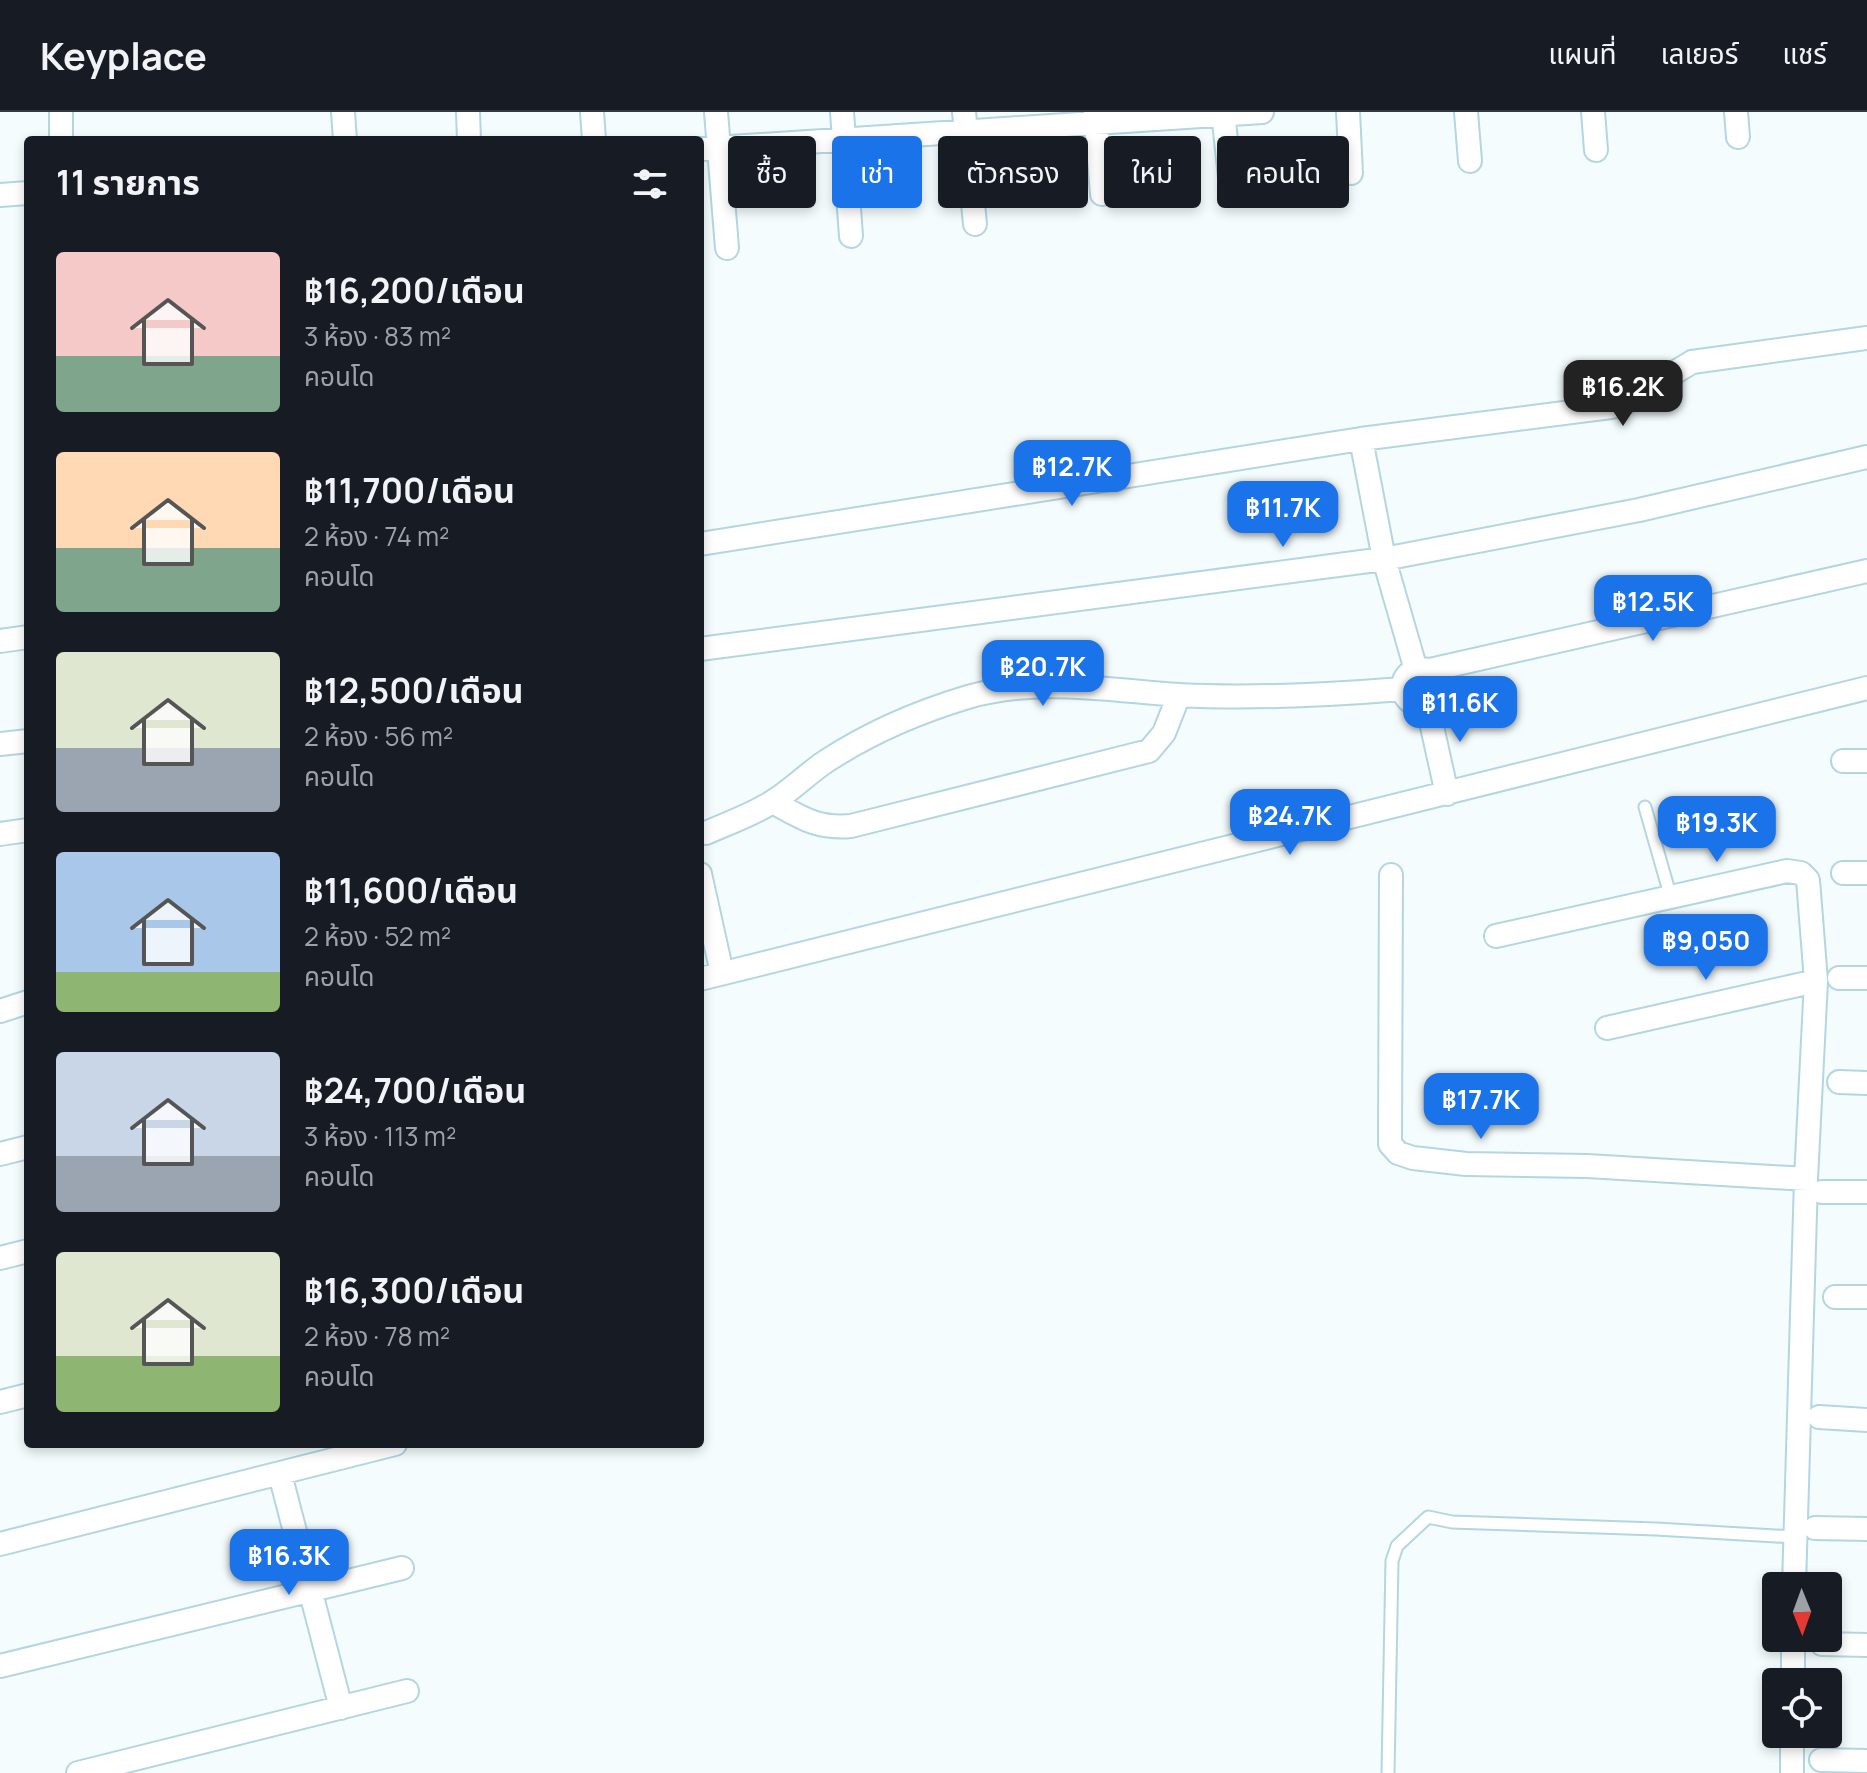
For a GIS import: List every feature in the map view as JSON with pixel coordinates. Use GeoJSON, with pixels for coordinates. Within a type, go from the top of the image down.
{"type":"FeatureCollection","features":[{"type":"Feature","properties":{"kind":"street"},"geometry":{"type":"LineString","coordinates":[[61,112],[61,136]]}},
{"type":"Feature","properties":{"kind":"street"},"geometry":{"type":"LineString","coordinates":[[343,112],[345,136]]}},
{"type":"Feature","properties":{"kind":"street"},"geometry":{"type":"LineString","coordinates":[[468,112],[469,136]]}},
{"type":"Feature","properties":{"kind":"street"},"geometry":{"type":"LineString","coordinates":[[592,112],[594,136]]}},
{"type":"Feature","properties":{"kind":"street"},"geometry":{"type":"LineString","coordinates":[[716,112],[709,148],[727,248]]}},
{"type":"Feature","properties":{"kind":"street"},"geometry":{"type":"LineString","coordinates":[[842,112],[842,136]]}},
{"type":"Feature","properties":{"kind":"street"},"geometry":{"type":"LineString","coordinates":[[864,136],[965,122],[1262,112]]}},
{"type":"Feature","properties":{"kind":"street"},"geometry":{"type":"LineString","coordinates":[[1348,112],[1351,173]]}},
{"type":"Feature","properties":{"kind":"street"},"geometry":{"type":"LineString","coordinates":[[1466,112],[1470,161]]}},
{"type":"Feature","properties":{"kind":"street"},"geometry":{"type":"LineString","coordinates":[[1593,112],[1596,150]]}},
{"type":"Feature","properties":{"kind":"street"},"geometry":{"type":"LineString","coordinates":[[1736,112],[1738,137]]}},
{"type":"Feature","properties":{"kind":"street"},"geometry":{"type":"LineString","coordinates":[[1223,113],[1225,136]]}},
{"type":"Feature","properties":{"kind":"street"},"geometry":{"type":"LineString","coordinates":[[1095,117],[1102,194]]}},
{"type":"Feature","properties":{"kind":"street"},"geometry":{"type":"LineString","coordinates":[[965,122],[975,224]]}},
{"type":"Feature","properties":{"kind":"street"},"geometry":{"type":"LineString","coordinates":[[709,148],[832,140]]}},
{"type":"Feature","properties":{"kind":"street"},"geometry":{"type":"LineString","coordinates":[[0,195],[24,193]]}},
{"type":"Feature","properties":{"kind":"street"},"geometry":{"type":"LineString","coordinates":[[848,208],[851,236]]}},
{"type":"Feature","properties":{"kind":"street"},"geometry":{"type":"LineString","coordinates":[[704,543],[1361,439],[1611,407],[1621,405],[1692,362],[1867,338]]}},
{"type":"Feature","properties":{"kind":"street"},"geometry":{"type":"LineString","coordinates":[[1361,439],[1384,559],[1423,670],[1439,681],[1438,695],[1427,704],[1415,704],[1407,700],[1402,689],[1405,678],[1423,670],[1867,571]]}},
{"type":"Feature","properties":{"kind":"street"},"geometry":{"type":"LineString","coordinates":[[704,648],[1384,559],[1639,510],[1867,457]]}},
{"type":"Feature","properties":{"kind":"street"},"geometry":{"type":"LineString","coordinates":[[0,641],[24,638]]}},
{"type":"Feature","properties":{"kind":"street"},"geometry":{"type":"LineString","coordinates":[[704,836],[773,802],[825,762],[870,735],[919,713],[1004,689],[1045,685],[1256,697],[1402,689]]}},
{"type":"Feature","properties":{"kind":"street"},"geometry":{"type":"LineString","coordinates":[[704,978],[1867,688]]}},
{"type":"Feature","properties":{"kind":"street"},"geometry":{"type":"LineString","coordinates":[[773,802],[812,824],[829,828],[851,826],[1149,751],[1164,733],[1179,695]]}},
{"type":"Feature","properties":{"kind":"street"},"geometry":{"type":"LineString","coordinates":[[1427,704],[1447,794]]}},
{"type":"Feature","properties":{"kind":"street"},"geometry":{"type":"LineString","coordinates":[[0,744],[24,741]]}},
{"type":"Feature","properties":{"kind":"street"},"geometry":{"type":"LineString","coordinates":[[1843,761],[1867,761]]}},
{"type":"Feature","properties":{"kind":"street"},"geometry":{"type":"LineString","coordinates":[[0,834],[24,831]]}},
{"type":"Feature","properties":{"kind":"street"},"geometry":{"type":"LineString","coordinates":[[1496,936],[1787,871],[1801,873],[1808,880],[1816,981],[1814,1185],[1794,1572]]}},
{"type":"Feature","properties":{"kind":"street"},"geometry":{"type":"LineString","coordinates":[[1843,873],[1867,873]]}},
{"type":"Feature","properties":{"kind":"street"},"geometry":{"type":"LineString","coordinates":[[1391,875],[1390,1144],[1398,1153],[1413,1158],[1466,1164],[1587,1166],[1867,1192]]}},
{"type":"Feature","properties":{"kind":"street"},"geometry":{"type":"LineString","coordinates":[[704,892],[722,973]]}},
{"type":"Feature","properties":{"kind":"street"},"geometry":{"type":"LineString","coordinates":[[1839,978],[1867,978]]}},
{"type":"Feature","properties":{"kind":"street"},"geometry":{"type":"LineString","coordinates":[[1607,1028],[1816,981]]}},
{"type":"Feature","properties":{"kind":"street"},"geometry":{"type":"LineString","coordinates":[[0,1011],[24,1003]]}},
{"type":"Feature","properties":{"kind":"street"},"geometry":{"type":"LineString","coordinates":[[1839,1082],[1867,1083]]}},
{"type":"Feature","properties":{"kind":"street"},"geometry":{"type":"LineString","coordinates":[[0,1154],[24,1148]]}},
{"type":"Feature","properties":{"kind":"street"},"geometry":{"type":"LineString","coordinates":[[0,1258],[24,1252]]}},
{"type":"Feature","properties":{"kind":"street"},"geometry":{"type":"LineString","coordinates":[[1835,1297],[1867,1297]]}},
{"type":"Feature","properties":{"kind":"street"},"geometry":{"type":"LineString","coordinates":[[0,1402],[24,1396]]}},
{"type":"Feature","properties":{"kind":"street"},"geometry":{"type":"LineString","coordinates":[[1819,1417],[1867,1420]]}},
{"type":"Feature","properties":{"kind":"street"},"geometry":{"type":"LineString","coordinates":[[0,1544],[380,1448]]}},
{"type":"Feature","properties":{"kind":"street"},"geometry":{"type":"LineString","coordinates":[[280,1474],[341,1708]]}},
{"type":"Feature","properties":{"kind":"street"},"geometry":{"type":"LineString","coordinates":[[1815,1528],[1867,1529]]}},
{"type":"Feature","properties":{"kind":"street"},"geometry":{"type":"LineString","coordinates":[[0,1666],[402,1568]]}},
{"type":"Feature","properties":{"kind":"street"},"geometry":{"type":"LineString","coordinates":[[1842,1644],[1867,1645]]}},
{"type":"Feature","properties":{"kind":"street"},"geometry":{"type":"LineString","coordinates":[[78,1773],[407,1691]]}},
{"type":"Feature","properties":{"kind":"street"},"geometry":{"type":"LineString","coordinates":[[1792,1748],[1792,1773]]}},
{"type":"Feature","properties":{"kind":"street"},"geometry":{"type":"LineString","coordinates":[[1821,1760],[1867,1761]]}},
{"type":"Feature","properties":{"kind":"lane"},"geometry":{"type":"LineString","coordinates":[[1645,807],[1671,898]]}},
{"type":"Feature","properties":{"kind":"lane"},"geometry":{"type":"LineString","coordinates":[[1388,1773],[1392,1561],[1397,1546],[1428,1517],[1452,1522],[1794,1537]]}}]}
